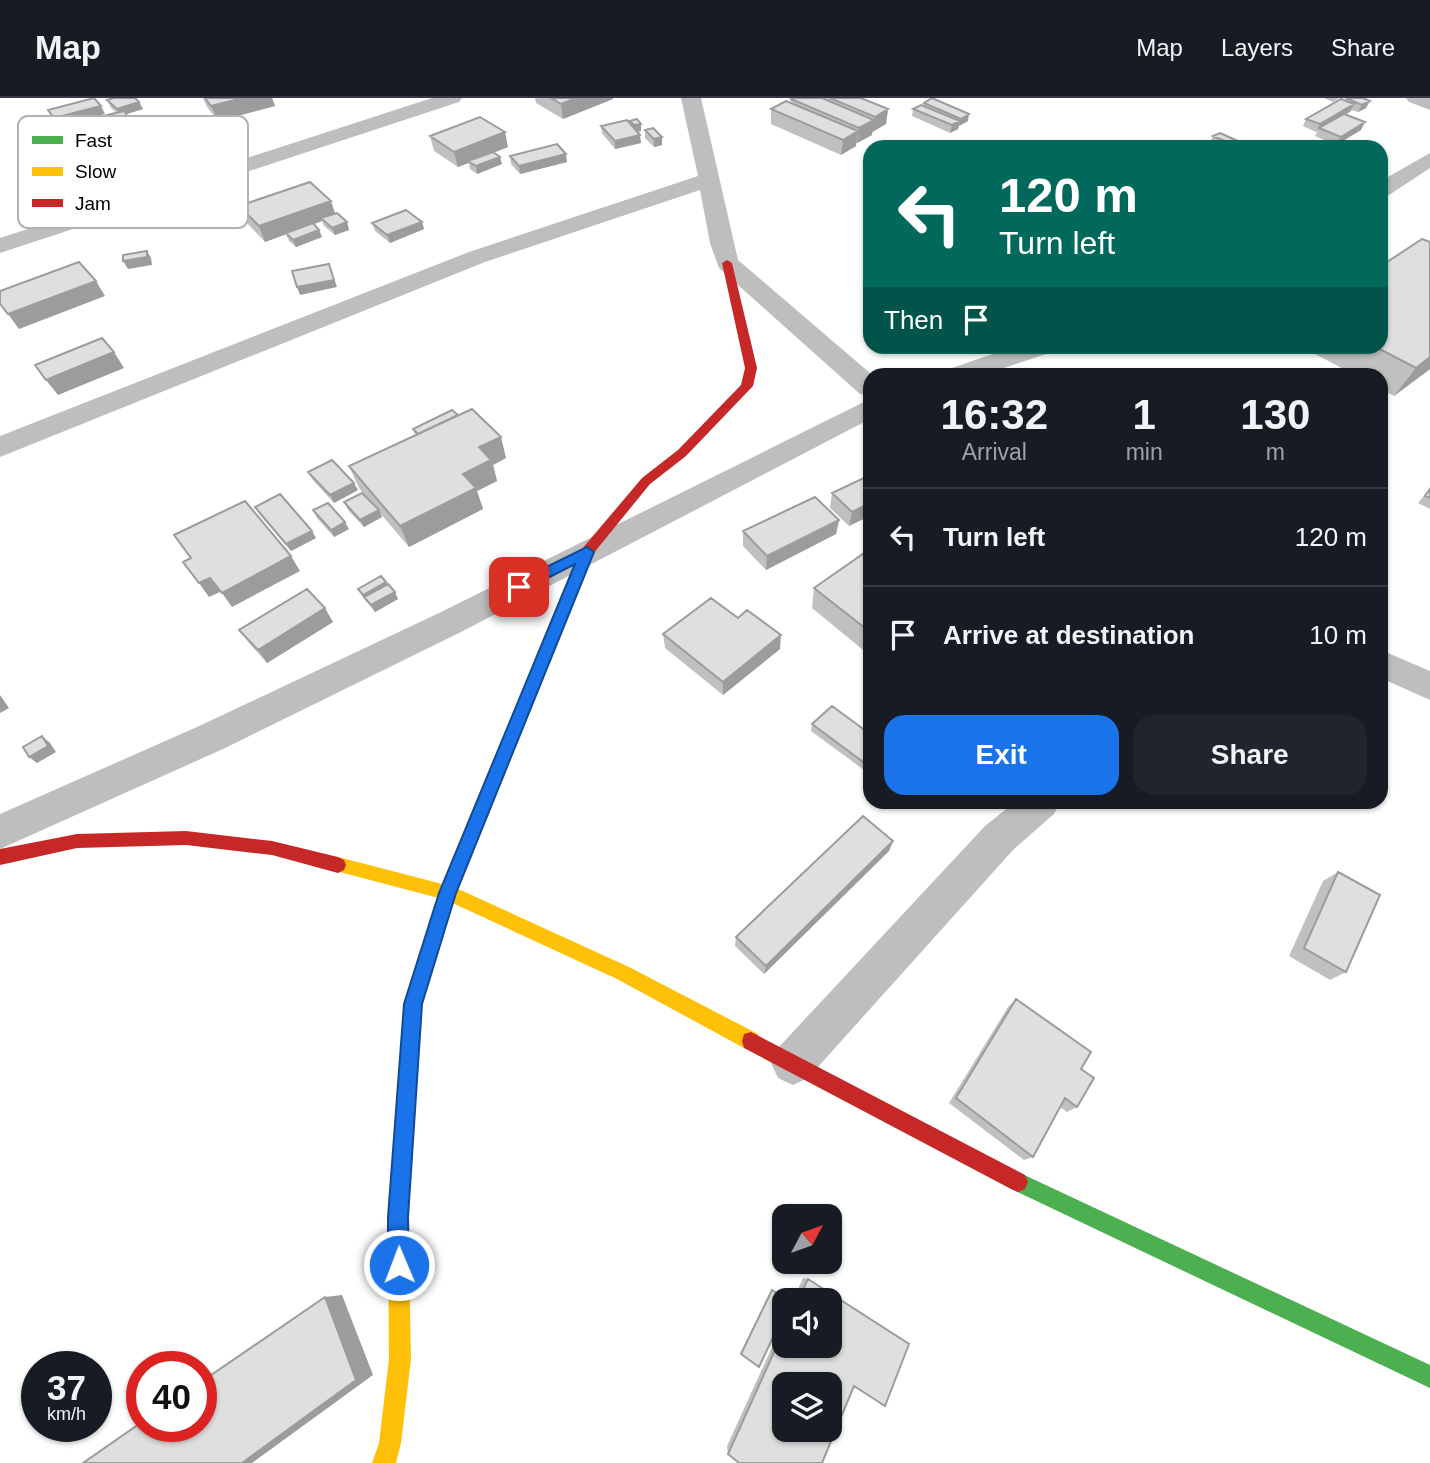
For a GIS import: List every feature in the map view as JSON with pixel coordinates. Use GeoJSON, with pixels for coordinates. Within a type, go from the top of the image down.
{"type":"FeatureCollection","features":[{"type":"Feature","properties":{"kind":"street"},"geometry":{"type":"LineString","coordinates":[[248,165],[452,98]]}},
{"type":"Feature","properties":{"kind":"street"},"geometry":{"type":"LineString","coordinates":[[384,1463],[390,1443],[400,1359],[398,1217],[413,1004],[448,893],[587,552],[646,481],[682,453],[747,386],[751,368],[720,239],[700,124],[691,98]]}},
{"type":"Feature","properties":{"kind":"street"},"geometry":{"type":"LineString","coordinates":[[1416,98],[1430,104]]}},
{"type":"Feature","properties":{"kind":"street"},"geometry":{"type":"LineString","coordinates":[[1388,186],[1430,159]]}},
{"type":"Feature","properties":{"kind":"street"},"geometry":{"type":"LineString","coordinates":[[0,447],[477,257],[710,178]]}},
{"type":"Feature","properties":{"kind":"street"},"geometry":{"type":"LineString","coordinates":[[1400,178],[1430,187]]}},
{"type":"Feature","properties":{"kind":"street"},"geometry":{"type":"LineString","coordinates":[[0,246],[55,228]]}},
{"type":"Feature","properties":{"kind":"street"},"geometry":{"type":"LineString","coordinates":[[727,263],[863,382]]}},
{"type":"Feature","properties":{"kind":"street"},"geometry":{"type":"LineString","coordinates":[[978,368],[1019,354]]}},
{"type":"Feature","properties":{"kind":"street"},"geometry":{"type":"LineString","coordinates":[[0,832],[210,738],[451,622],[863,412]]}},
{"type":"Feature","properties":{"kind":"street"},"geometry":{"type":"LineString","coordinates":[[1388,666],[1430,686]]}},
{"type":"Feature","properties":{"kind":"street"},"geometry":{"type":"LineString","coordinates":[[793,1063],[999,838],[1033,809]]}},
{"type":"Feature","properties":{"kind":"street"},"geometry":{"type":"LineString","coordinates":[[0,857],[77,841],[186,838],[272,848],[448,893],[623,973],[1021,1183],[1430,1377]]}},
{"type":"Feature","properties":{"kind":"building"},"geometry":{"type":"Polygon","coordinates":[[[94,98],[101,106],[62,116],[52,116],[48,110],[94,98]]]}},
{"type":"Feature","properties":{"kind":"building"},"geometry":{"type":"Polygon","coordinates":[[[135,98],[139,102],[117,109],[107,100],[135,98]]]}},
{"type":"Feature","properties":{"kind":"building"},"geometry":{"type":"Polygon","coordinates":[[[205,98],[243,98],[211,106],[205,98]]]}},
{"type":"Feature","properties":{"kind":"building"},"geometry":{"type":"Polygon","coordinates":[[[551,98],[576,98],[561,104],[551,98]]]}},
{"type":"Feature","properties":{"kind":"building"},"geometry":{"type":"Polygon","coordinates":[[[822,98],[874,120],[859,128],[791,99],[822,98]]]}},
{"type":"Feature","properties":{"kind":"building"},"geometry":{"type":"Polygon","coordinates":[[[830,98],[861,98],[888,109],[875,117],[830,98]]]}},
{"type":"Feature","properties":{"kind":"building"},"geometry":{"type":"Polygon","coordinates":[[[932,98],[969,114],[961,119],[924,103],[932,98]]]}},
{"type":"Feature","properties":{"kind":"building"},"geometry":{"type":"Polygon","coordinates":[[[1346,98],[1363,98],[1370,101],[1362,105],[1346,98]]]}},
{"type":"Feature","properties":{"kind":"building"},"geometry":{"type":"Polygon","coordinates":[[[1341,99],[1354,104],[1320,124],[1306,119],[1341,99]]]}},
{"type":"Feature","properties":{"kind":"building"},"geometry":{"type":"Polygon","coordinates":[[[786,101],[858,131],[843,140],[771,109],[786,101]]]}},
{"type":"Feature","properties":{"kind":"building"},"geometry":{"type":"Polygon","coordinates":[[[921,105],[960,121],[952,125],[913,109],[921,105]]]}},
{"type":"Feature","properties":{"kind":"building"},"geometry":{"type":"Polygon","coordinates":[[[124,111],[127,116],[104,116],[124,111]]]}},
{"type":"Feature","properties":{"kind":"building"},"geometry":{"type":"Polygon","coordinates":[[[1344,114],[1365,122],[1341,137],[1319,128],[1344,114]]]}},
{"type":"Feature","properties":{"kind":"building"},"geometry":{"type":"Polygon","coordinates":[[[480,117],[505,132],[454,152],[430,136],[480,117]]]}},
{"type":"Feature","properties":{"kind":"building"},"geometry":{"type":"Polygon","coordinates":[[[637,119],[641,124],[634,125],[630,121],[637,119]]]}},
{"type":"Feature","properties":{"kind":"building"},"geometry":{"type":"Polygon","coordinates":[[[627,120],[640,135],[615,141],[601,126],[627,120]]]}},
{"type":"Feature","properties":{"kind":"building"},"geometry":{"type":"Polygon","coordinates":[[[653,128],[662,137],[654,139],[645,130],[653,128]]]}},
{"type":"Feature","properties":{"kind":"building"},"geometry":{"type":"Polygon","coordinates":[[[1220,133],[1236,140],[1222,140],[1213,136],[1220,133]]]}},
{"type":"Feature","properties":{"kind":"building"},"geometry":{"type":"Polygon","coordinates":[[[557,144],[566,154],[519,166],[510,156],[557,144]]]}},
{"type":"Feature","properties":{"kind":"building"},"geometry":{"type":"Polygon","coordinates":[[[493,152],[500,157],[476,166],[468,161],[493,152]]]}},
{"type":"Feature","properties":{"kind":"building"},"geometry":{"type":"Polygon","coordinates":[[[310,182],[331,201],[259,226],[248,215],[248,203],[310,182]]]}},
{"type":"Feature","properties":{"kind":"building"},"geometry":{"type":"Polygon","coordinates":[[[406,210],[422,222],[387,235],[372,223],[406,210]]]}},
{"type":"Feature","properties":{"kind":"building"},"geometry":{"type":"Polygon","coordinates":[[[337,213],[347,222],[332,228],[321,218],[337,213]]]}},
{"type":"Feature","properties":{"kind":"building"},"geometry":{"type":"Polygon","coordinates":[[[313,223],[319,230],[293,240],[286,233],[313,223]]]}},
{"type":"Feature","properties":{"kind":"building"},"geometry":{"type":"Polygon","coordinates":[[[1422,239],[1430,242],[1430,357],[1416,368],[1388,353],[1388,261],[1422,239]]]}},
{"type":"Feature","properties":{"kind":"building"},"geometry":{"type":"Polygon","coordinates":[[[147,251],[147,257],[123,261],[123,255],[147,251]]]}},
{"type":"Feature","properties":{"kind":"building"},"geometry":{"type":"Polygon","coordinates":[[[79,262],[96,281],[8,314],[0,304],[0,291],[79,262]]]}},
{"type":"Feature","properties":{"kind":"building"},"geometry":{"type":"Polygon","coordinates":[[[329,264],[334,280],[297,287],[292,271],[329,264]]]}},
{"type":"Feature","properties":{"kind":"building"},"geometry":{"type":"Polygon","coordinates":[[[102,338],[114,352],[46,380],[35,365],[102,338]]]}},
{"type":"Feature","properties":{"kind":"building"},"geometry":{"type":"Polygon","coordinates":[[[472,409],[501,437],[479,447],[491,460],[463,474],[476,488],[400,526],[349,466],[472,409]]]}},
{"type":"Feature","properties":{"kind":"building"},"geometry":{"type":"Polygon","coordinates":[[[452,410],[458,415],[418,434],[413,429],[452,410]]]}},
{"type":"Feature","properties":{"kind":"building"},"geometry":{"type":"Polygon","coordinates":[[[332,460],[354,483],[330,495],[308,472],[332,460]]]}},
{"type":"Feature","properties":{"kind":"building"},"geometry":{"type":"Polygon","coordinates":[[[863,478],[863,506],[852,512],[832,493],[863,478]]]}},
{"type":"Feature","properties":{"kind":"building"},"geometry":{"type":"Polygon","coordinates":[[[362,493],[379,510],[360,520],[344,502],[362,493]]]}},
{"type":"Feature","properties":{"kind":"building"},"geometry":{"type":"Polygon","coordinates":[[[280,494],[312,531],[286,544],[255,507],[280,494]]]}},
{"type":"Feature","properties":{"kind":"building"},"geometry":{"type":"Polygon","coordinates":[[[815,497],[839,520],[767,556],[743,531],[815,497]]]}},
{"type":"Feature","properties":{"kind":"building"},"geometry":{"type":"Polygon","coordinates":[[[245,501],[291,556],[222,593],[210,578],[199,583],[183,562],[191,558],[174,535],[245,501]]]}},
{"type":"Feature","properties":{"kind":"building"},"geometry":{"type":"Polygon","coordinates":[[[328,503],[345,522],[331,530],[313,510],[328,503]]]}},
{"type":"Feature","properties":{"kind":"building"},"geometry":{"type":"Polygon","coordinates":[[[863,554],[863,626],[814,588],[863,554]]]}},
{"type":"Feature","properties":{"kind":"building"},"geometry":{"type":"Polygon","coordinates":[[[381,576],[386,582],[363,595],[358,589],[381,576]]]}},
{"type":"Feature","properties":{"kind":"building"},"geometry":{"type":"Polygon","coordinates":[[[388,584],[395,592],[371,605],[364,597],[388,584]]]}},
{"type":"Feature","properties":{"kind":"building"},"geometry":{"type":"Polygon","coordinates":[[[307,589],[325,608],[258,650],[239,630],[307,589]]]}},
{"type":"Feature","properties":{"kind":"building"},"geometry":{"type":"Polygon","coordinates":[[[711,598],[738,618],[747,610],[781,635],[723,682],[663,634],[711,598]]]}},
{"type":"Feature","properties":{"kind":"building"},"geometry":{"type":"Polygon","coordinates":[[[832,706],[863,729],[863,762],[812,724],[832,706]]]}},
{"type":"Feature","properties":{"kind":"building"},"geometry":{"type":"Polygon","coordinates":[[[42,736],[48,746],[29,757],[23,747],[42,736]]]}},
{"type":"Feature","properties":{"kind":"building"},"geometry":{"type":"Polygon","coordinates":[[[863,816],[893,841],[766,966],[736,937],[863,816]]]}},
{"type":"Feature","properties":{"kind":"building"},"geometry":{"type":"Polygon","coordinates":[[[1338,872],[1380,895],[1346,972],[1304,948],[1338,872]]]}},
{"type":"Feature","properties":{"kind":"building"},"geometry":{"type":"Polygon","coordinates":[[[1016,999],[1091,1052],[1081,1069],[1094,1078],[1077,1107],[1065,1098],[1033,1157],[956,1098],[1016,999]]]}},
{"type":"Feature","properties":{"kind":"building"},"geometry":{"type":"Polygon","coordinates":[[[808,1279],[822,1288],[804,1288],[808,1279]]]}},
{"type":"Feature","properties":{"kind":"building"},"geometry":{"type":"Polygon","coordinates":[[[772,1290],[772,1339],[759,1367],[741,1354],[772,1290]]]}},
{"type":"Feature","properties":{"kind":"building"},"geometry":{"type":"Polygon","coordinates":[[[325,1297],[356,1380],[242,1463],[83,1463],[126,1433],[126,1442],[217,1442],[217,1371],[325,1297]]]}},
{"type":"Feature","properties":{"kind":"building"},"geometry":{"type":"Polygon","coordinates":[[[842,1301],[909,1344],[885,1406],[854,1386],[842,1415],[842,1372],[772,1372],[772,1442],[831,1442],[822,1463],[739,1463],[728,1454],[772,1357],[842,1358],[842,1301]]]}},
{"type":"Feature","properties":{"kind":"traffic: fast"},"geometry":{"type":"LineString","coordinates":[[430,950],[448,893],[538,672]]}},
{"type":"Feature","properties":{"kind":"traffic: fast"},"geometry":{"type":"LineString","coordinates":[[1018,1182],[1430,1377]]}},
{"type":"Feature","properties":{"kind":"traffic: slow"},"geometry":{"type":"LineString","coordinates":[[338,865],[448,893],[623,973],[751,1041]]}},
{"type":"Feature","properties":{"kind":"traffic: slow"},"geometry":{"type":"LineString","coordinates":[[384,1463],[390,1443],[400,1359],[398,1217],[413,1004],[430,950]]}},
{"type":"Feature","properties":{"kind":"traffic: jam"},"geometry":{"type":"LineString","coordinates":[[538,672],[587,552],[646,481],[682,453],[747,386],[751,368],[727,263]]}},
{"type":"Feature","properties":{"kind":"traffic: jam"},"geometry":{"type":"LineString","coordinates":[[0,857],[77,841],[186,838],[272,848],[338,865]]}},
{"type":"Feature","properties":{"kind":"traffic: jam"},"geometry":{"type":"LineString","coordinates":[[751,1041],[1018,1182]]}},
{"type":"Feature","properties":{"kind":"route"},"geometry":{"type":"LineString","coordinates":[[399,1265],[398,1217],[413,1004],[448,893],[587,552],[519,587]]}}]}
